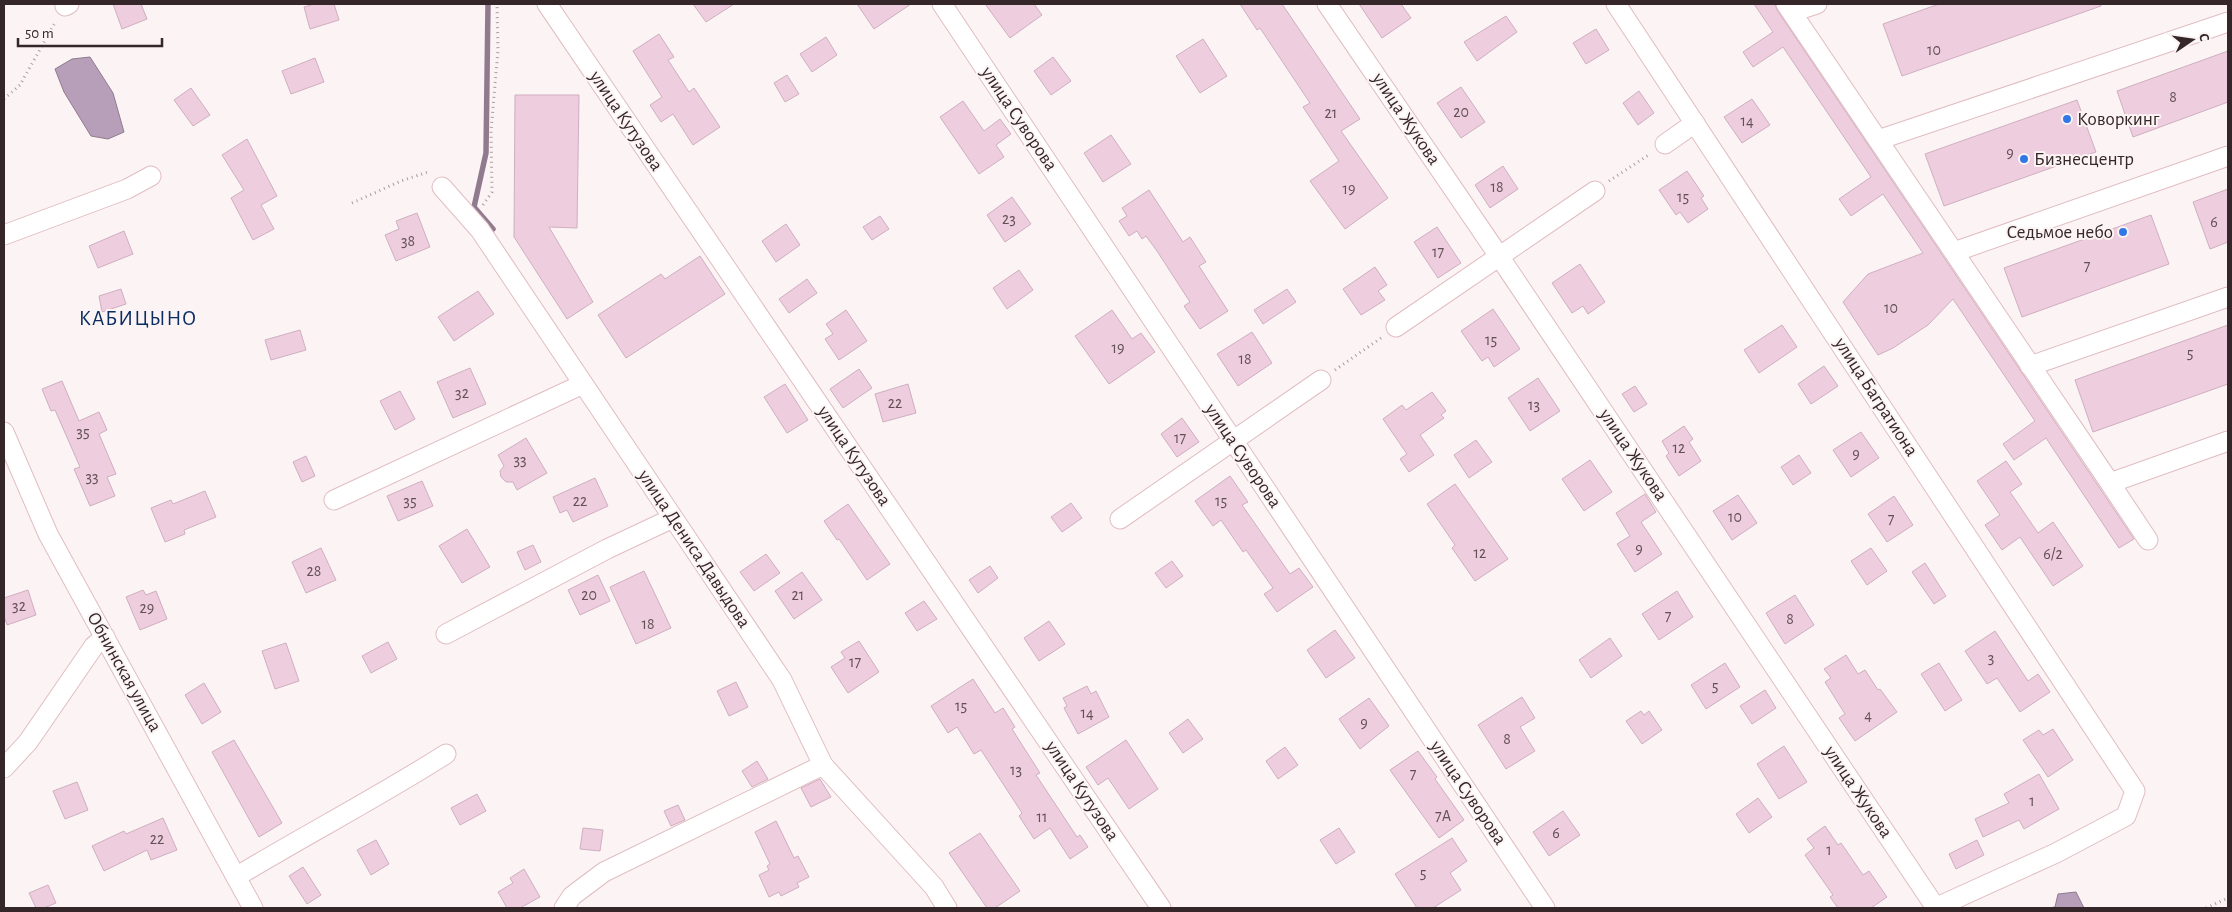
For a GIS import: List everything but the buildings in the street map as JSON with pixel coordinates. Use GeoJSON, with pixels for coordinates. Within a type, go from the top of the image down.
{"type":"FeatureCollection","features":[{"type":"Feature","properties":{"kind":"street","name":"улица Кутузова"},"geometry":{"type":"LineString","coordinates":[[547,4],[1161,908]]}},
{"type":"Feature","properties":{"kind":"street","name":"улица Суворова"},"geometry":{"type":"LineString","coordinates":[[942,4],[1545,908]]}},
{"type":"Feature","properties":{"kind":"street","name":"улица Жукова"},"geometry":{"type":"LineString","coordinates":[[1327,4],[1499,256],[1936,908]]}},
{"type":"Feature","properties":{"kind":"street","name":"улица Багратиона"},"geometry":{"type":"LineString","coordinates":[[1616,4],[2135,791],[2126,816],[2056,853],[1936,908]]}},
{"type":"Feature","properties":{"kind":"street"},"geometry":{"type":"LineString","coordinates":[[1817,4],[1789,8],[2148,540]]}},
{"type":"Feature","properties":{"kind":"street"},"geometry":{"type":"LineString","coordinates":[[1878,140],[2228,22]]}},
{"type":"Feature","properties":{"kind":"street"},"geometry":{"type":"LineString","coordinates":[[1665,144],[1694,123]]}},
{"type":"Feature","properties":{"kind":"street"},"geometry":{"type":"LineString","coordinates":[[1954,252],[2228,156]]}},
{"type":"Feature","properties":{"kind":"street"},"geometry":{"type":"LineString","coordinates":[[4,235],[127,189],[151,176]]}},
{"type":"Feature","properties":{"kind":"street","name":"улица Дениса Давыдова"},"geometry":{"type":"LineString","coordinates":[[442,187],[470,220],[782,680],[823,765],[934,887],[947,908]]}},
{"type":"Feature","properties":{"kind":"street"},"geometry":{"type":"LineString","coordinates":[[1396,328],[1595,191]]}},
{"type":"Feature","properties":{"kind":"street"},"geometry":{"type":"LineString","coordinates":[[2030,366],[2228,297]]}},
{"type":"Feature","properties":{"kind":"street"},"geometry":{"type":"LineString","coordinates":[[1120,519],[1321,380]]}},
{"type":"Feature","properties":{"kind":"street"},"geometry":{"type":"LineString","coordinates":[[334,500],[583,384]]}},
{"type":"Feature","properties":{"kind":"street","name":"Обнинская улица"},"geometry":{"type":"LineString","coordinates":[[4,432],[48,534],[253,908]]}},
{"type":"Feature","properties":{"kind":"street"},"geometry":{"type":"LineString","coordinates":[[2110,483],[2228,441]]}},
{"type":"Feature","properties":{"kind":"street"},"geometry":{"type":"LineString","coordinates":[[446,634],[607,549],[673,518]]}},
{"type":"Feature","properties":{"kind":"street"},"geometry":{"type":"LineString","coordinates":[[4,768],[28,742],[94,646],[105,637]]}},
{"type":"Feature","properties":{"kind":"street"},"geometry":{"type":"LineString","coordinates":[[236,877],[312,831],[392,788],[446,754]]}},
{"type":"Feature","properties":{"kind":"street"},"geometry":{"type":"LineString","coordinates":[[564,908],[572,896],[604,872],[823,765]]}},
{"type":"Feature","properties":{"kind":"path"},"geometry":{"type":"LineString","coordinates":[[470,220],[492,192],[492,131],[498,50],[497,4]]}},
{"type":"Feature","properties":{"kind":"path"},"geometry":{"type":"LineString","coordinates":[[4,99],[20,85],[67,5]]}},
{"type":"Feature","properties":{"kind":"path"},"geometry":{"type":"LineString","coordinates":[[1595,191],[1665,144]]}},
{"type":"Feature","properties":{"kind":"path"},"geometry":{"type":"LineString","coordinates":[[352,204],[401,181],[428,172],[442,187]]}},
{"type":"Feature","properties":{"kind":"path"},"geometry":{"type":"LineString","coordinates":[[1321,380],[1396,328]]}},
{"type":"Feature","properties":{"kind":"path"},"geometry":{"type":"LineString","coordinates":[[2206,908],[2228,898]]}},
{"type":"Feature","properties":{"kind":"shaded area"},"geometry":{"type":"Polygon","coordinates":[[[90,57],[113,93],[124,132],[108,139],[91,136],[64,92],[55,69],[72,59],[90,57]]]}},
{"type":"Feature","properties":{"kind":"shaded area"},"geometry":{"type":"Polygon","coordinates":[[[2076,892],[2084,908],[2049,908],[2055,907],[2058,894],[2076,892]]]}},
{"type":"Feature","properties":{"kind":"waterway"},"geometry":{"type":"LineString","coordinates":[[488,4],[486,153],[474,207],[493,229]]}},
{"type":"Feature","properties":{"kind":"place","name":"Коворкинг"},"geometry":{"type":"Point","coordinates":[2067,119]}},
{"type":"Feature","properties":{"kind":"place","name":"Бизнесцентр"},"geometry":{"type":"Point","coordinates":[2024,159]}},
{"type":"Feature","properties":{"kind":"place","name":"Седьмое небо"},"geometry":{"type":"Point","coordinates":[2123,232]}},
{"type":"Feature","properties":{"kind":"district","name":"КАБИЦЫНО"},"geometry":{"type":"Point","coordinates":[138,318]}}]}
